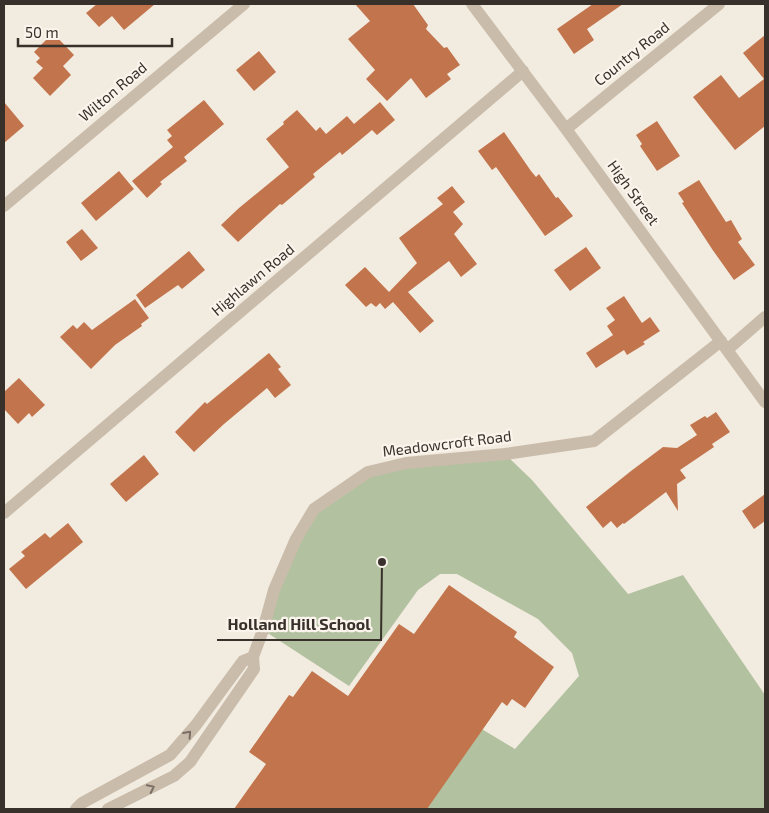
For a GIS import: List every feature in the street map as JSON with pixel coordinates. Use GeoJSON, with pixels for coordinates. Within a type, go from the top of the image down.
{"type":"FeatureCollection","features":[{"type":"Feature","properties":{"kind":"street","name":"Wilton Road"},"geometry":{"type":"LineString","coordinates":[[4,206],[244,4]]}},
{"type":"Feature","properties":{"kind":"street","name":"High Street"},"geometry":{"type":"LineString","coordinates":[[472,4],[566,129],[765,402]]}},
{"type":"Feature","properties":{"kind":"street","name":"Country Road"},"geometry":{"type":"LineString","coordinates":[[566,129],[720,4]]}},
{"type":"Feature","properties":{"kind":"street","name":"Highlawn Road"},"geometry":{"type":"LineString","coordinates":[[4,513],[523,72]]}},
{"type":"Feature","properties":{"kind":"street","name":"Meadowcroft Road"},"geometry":{"type":"LineString","coordinates":[[108,809],[174,776],[184,769],[195,755],[254,669],[253,657],[274,590],[296,539],[314,509],[368,472],[406,463],[505,454],[594,442],[724,345],[765,317]]}},
{"type":"Feature","properties":{"kind":"street","name":"Meadowcroft Road"},"geometry":{"type":"LineString","coordinates":[[76,809],[82,803],[170,755],[196,725],[243,661],[253,657]]}},
{"type":"Feature","properties":{"kind":"green space"},"geometry":{"type":"Polygon","coordinates":[[[505,454],[532,480],[628,594],[683,575],[765,695],[765,809],[411,809],[406,806],[470,722],[515,749],[579,676],[572,653],[538,619],[457,574],[440,574],[418,590],[349,686],[263,630],[314,509],[368,472],[505,454]]]}},
{"type":"Feature","properties":{"kind":"building"},"geometry":{"type":"Polygon","coordinates":[[[97,4],[155,4],[124,30],[112,16],[99,27],[86,13],[97,4]]]}},
{"type":"Feature","properties":{"kind":"building"},"geometry":{"type":"Polygon","coordinates":[[[355,4],[413,4],[428,25],[426,29],[444,48],[447,47],[460,65],[447,74],[451,79],[426,98],[411,78],[387,101],[366,79],[375,70],[348,39],[370,21],[355,4]]]}},
{"type":"Feature","properties":{"kind":"building"},"geometry":{"type":"Polygon","coordinates":[[[593,4],[623,4],[587,29],[594,40],[574,54],[557,29],[593,4]]]}},
{"type":"Feature","properties":{"kind":"building"},"geometry":{"type":"Polygon","coordinates":[[[53,33],[74,55],[63,66],[71,75],[50,96],[33,78],[43,68],[36,62],[40,58],[34,52],[53,33]]]}},
{"type":"Feature","properties":{"kind":"building"},"geometry":{"type":"Polygon","coordinates":[[[765,35],[765,126],[735,150],[693,97],[721,75],[739,98],[764,79],[743,53],[765,35]]]}},
{"type":"Feature","properties":{"kind":"building"},"geometry":{"type":"Polygon","coordinates":[[[259,51],[276,72],[254,91],[236,70],[259,51]]]}},
{"type":"Feature","properties":{"kind":"building"},"geometry":{"type":"Polygon","coordinates":[[[204,100],[224,124],[184,157],[187,161],[160,182],[162,184],[147,198],[132,181],[173,147],[167,140],[172,136],[167,130],[204,100]]]}},
{"type":"Feature","properties":{"kind":"building"},"geometry":{"type":"Polygon","coordinates":[[[4,102],[24,126],[4,143],[4,102]]]}},
{"type":"Feature","properties":{"kind":"building"},"geometry":{"type":"Polygon","coordinates":[[[380,102],[395,120],[377,135],[372,130],[342,155],[340,152],[313,174],[315,177],[282,205],[280,204],[238,242],[221,225],[289,167],[266,139],[297,110],[316,131],[320,127],[326,134],[347,116],[354,124],[380,102]]]}},
{"type":"Feature","properties":{"kind":"building"},"geometry":{"type":"Polygon","coordinates":[[[657,121],[680,156],[657,171],[640,146],[642,144],[636,135],[657,121]]]}},
{"type":"Feature","properties":{"kind":"building"},"geometry":{"type":"Polygon","coordinates":[[[504,132],[531,171],[536,177],[539,174],[556,198],[558,197],[573,216],[545,236],[496,167],[492,170],[478,151],[504,132]]]}},
{"type":"Feature","properties":{"kind":"building"},"geometry":{"type":"Polygon","coordinates":[[[119,171],[134,189],[96,221],[81,203],[119,171]]]}},
{"type":"Feature","properties":{"kind":"building"},"geometry":{"type":"Polygon","coordinates":[[[699,180],[726,222],[731,220],[742,239],[738,242],[755,265],[734,280],[682,203],[684,202],[678,193],[699,180]]]}},
{"type":"Feature","properties":{"kind":"building"},"geometry":{"type":"Polygon","coordinates":[[[452,186],[465,202],[453,212],[463,224],[454,234],[477,264],[461,277],[449,261],[408,292],[434,321],[420,333],[393,302],[385,309],[380,303],[376,307],[371,303],[366,307],[345,285],[365,267],[389,292],[417,263],[399,238],[443,204],[437,198],[452,186]]]}},
{"type":"Feature","properties":{"kind":"building"},"geometry":{"type":"Polygon","coordinates":[[[82,229],[98,248],[81,261],[66,242],[82,229]]]}},
{"type":"Feature","properties":{"kind":"building"},"geometry":{"type":"Polygon","coordinates":[[[586,247],[601,268],[570,291],[554,270],[586,247]]]}},
{"type":"Feature","properties":{"kind":"building"},"geometry":{"type":"Polygon","coordinates":[[[189,251],[205,270],[182,289],[178,285],[145,308],[136,295],[189,251]]]}},
{"type":"Feature","properties":{"kind":"building"},"geometry":{"type":"Polygon","coordinates":[[[624,296],[642,323],[650,317],[660,331],[643,342],[645,344],[627,355],[624,350],[596,368],[586,353],[613,335],[607,326],[615,320],[606,308],[624,296]]]}},
{"type":"Feature","properties":{"kind":"building"},"geometry":{"type":"Polygon","coordinates":[[[135,299],[149,318],[141,324],[142,326],[115,345],[91,369],[60,337],[73,325],[77,329],[84,322],[92,330],[135,299]]]}},
{"type":"Feature","properties":{"kind":"building"},"geometry":{"type":"Polygon","coordinates":[[[269,353],[281,367],[278,369],[291,385],[275,398],[267,388],[194,452],[175,432],[205,402],[207,404],[269,353]]]}},
{"type":"Feature","properties":{"kind":"building"},"geometry":{"type":"Polygon","coordinates":[[[19,378],[45,405],[32,417],[29,413],[18,424],[4,409],[4,392],[19,378]]]}},
{"type":"Feature","properties":{"kind":"building"},"geometry":{"type":"Polygon","coordinates":[[[716,412],[730,432],[712,444],[714,447],[680,470],[686,478],[677,484],[678,511],[666,492],[617,528],[611,521],[603,528],[586,507],[663,447],[677,448],[697,435],[690,425],[716,412]]]}},
{"type":"Feature","properties":{"kind":"building"},"geometry":{"type":"Polygon","coordinates":[[[144,455],[159,474],[126,502],[110,484],[144,455]]]}},
{"type":"Feature","properties":{"kind":"building"},"geometry":{"type":"Polygon","coordinates":[[[765,494],[765,521],[754,529],[742,511],[765,494]]]}},
{"type":"Feature","properties":{"kind":"building"},"geometry":{"type":"Polygon","coordinates":[[[68,523],[83,542],[26,589],[9,569],[25,556],[21,552],[45,533],[50,538],[68,523]]]}},
{"type":"Feature","properties":{"kind":"building"},"geometry":{"type":"Polygon","coordinates":[[[449,585],[517,632],[514,637],[554,667],[525,708],[512,699],[507,706],[502,702],[427,809],[234,809],[266,764],[249,752],[289,695],[293,697],[312,671],[348,696],[399,624],[414,634],[449,585]]]}},
{"type":"Feature","properties":{"kind":"place","name":"Holland Hill School"},"geometry":{"type":"Point","coordinates":[382,562]}}]}
